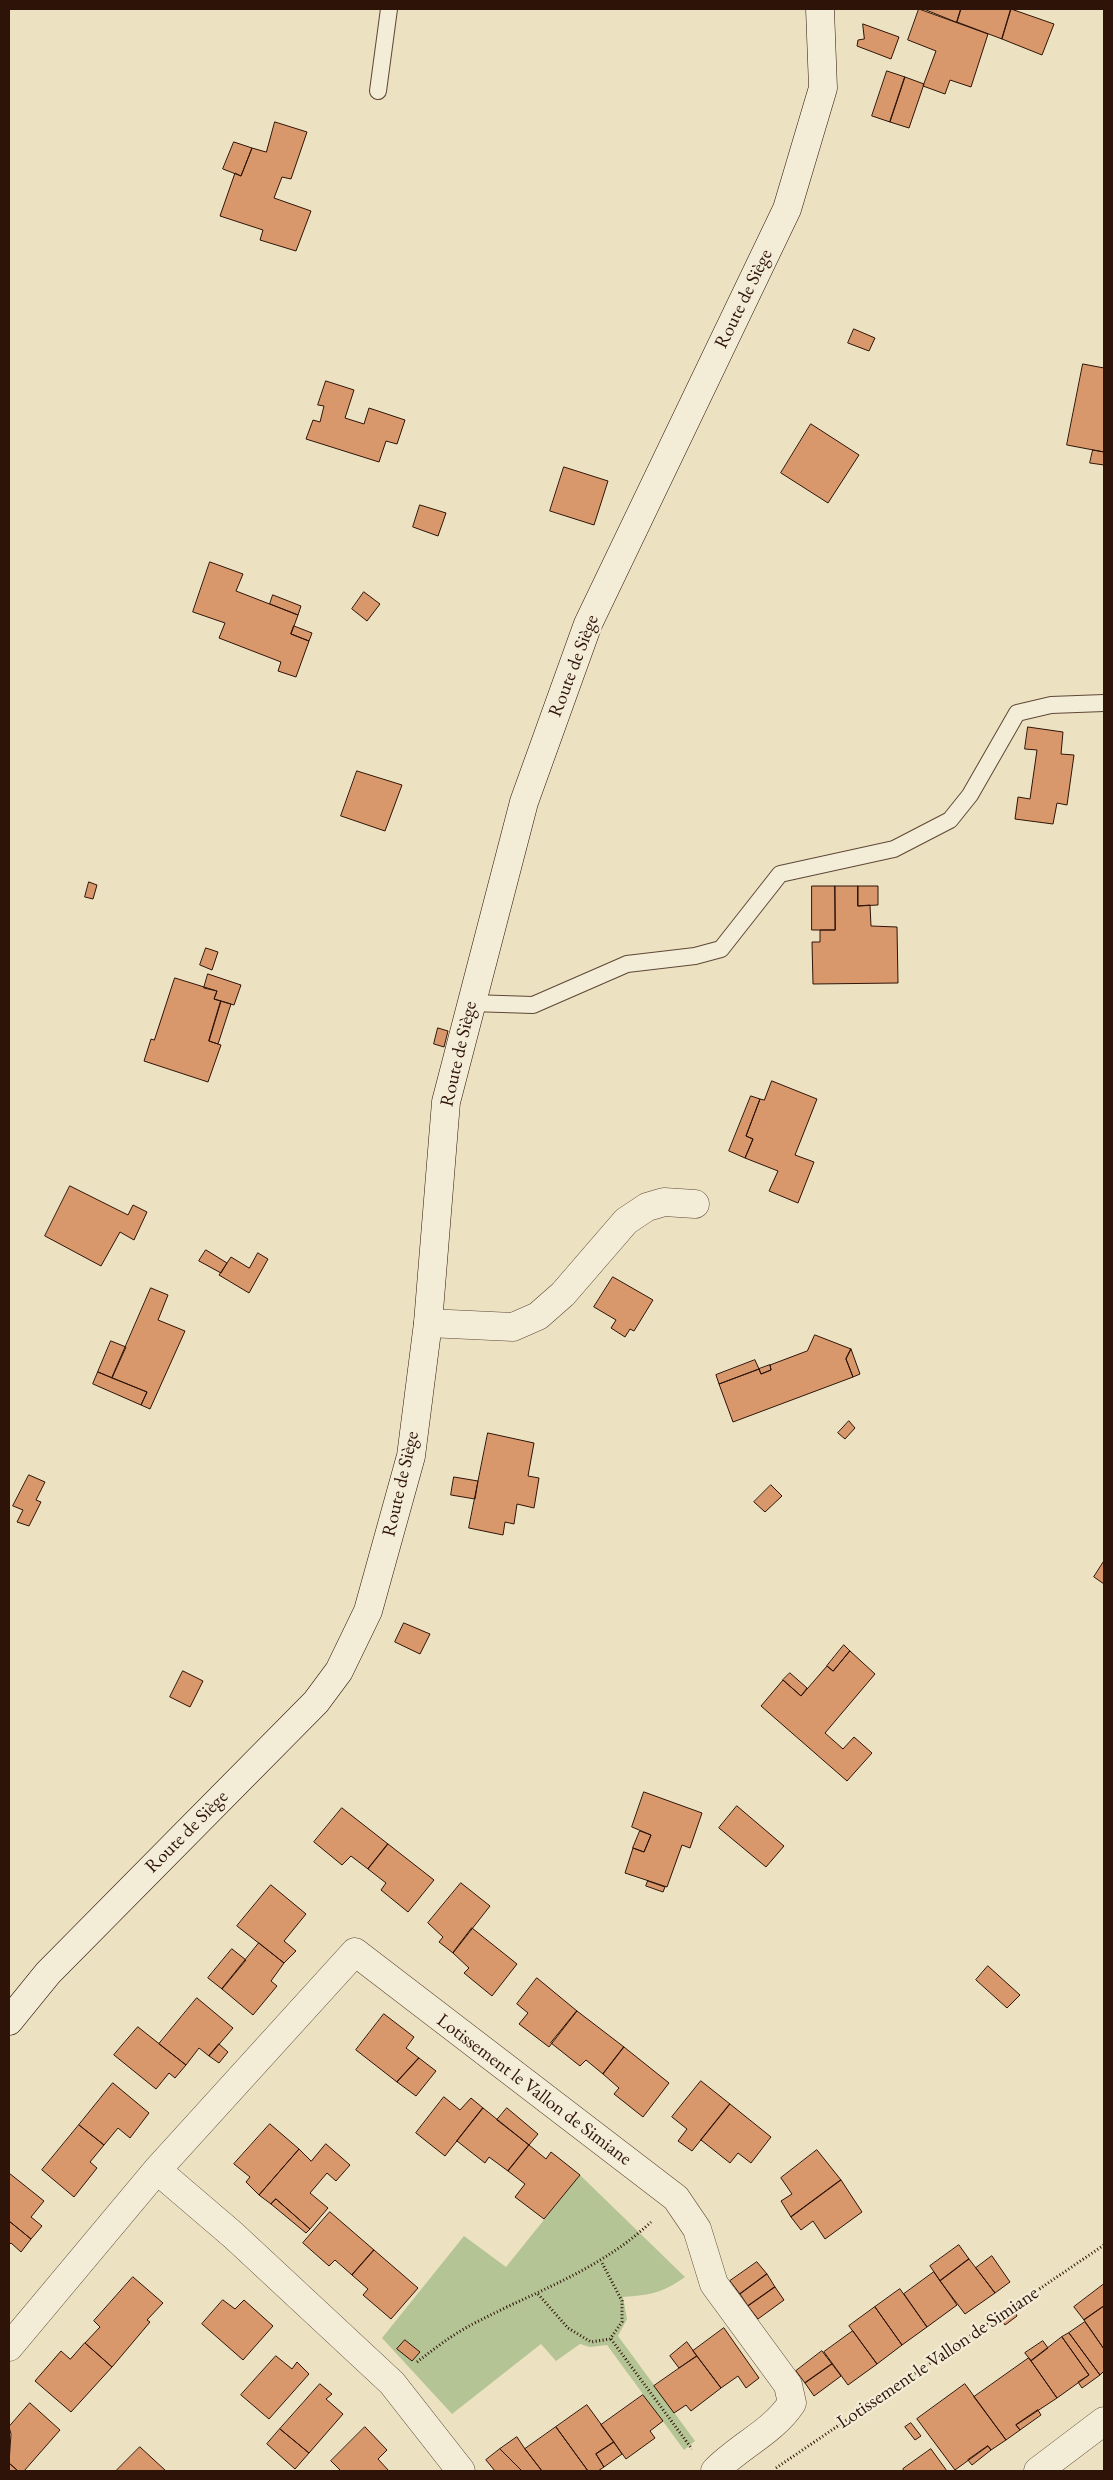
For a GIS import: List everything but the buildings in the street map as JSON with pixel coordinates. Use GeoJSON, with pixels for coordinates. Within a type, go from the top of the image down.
{"type":"FeatureCollection","features":[{"type":"Feature","properties":{"kind":"street","name":"Route de Siège"},"geometry":{"type":"LineString","coordinates":[[9,2021],[48,1973],[316,1702],[339,1671],[368,1611],[411,1456],[428,1323],[446,1102],[524,802],[588,624],[787,208],[823,88],[820,9]]}},
{"type":"Feature","properties":{"kind":"street"},"geometry":{"type":"LineString","coordinates":[[428,1323],[513,1327],[521,1324],[538,1316],[563,1294],[626,1221],[647,1207],[664,1202],[695,1204]]}},
{"type":"Feature","properties":{"kind":"street","name":"Lotissement le Vallon de Simiane"},"geometry":{"type":"LineString","coordinates":[[9,2348],[157,2170],[355,1952],[676,2198],[697,2230],[714,2284],[788,2385],[792,2403],[782,2419],[726,2459],[715,2471]]}},
{"type":"Feature","properties":{"kind":"street"},"geometry":{"type":"LineString","coordinates":[[157,2170],[233,2234],[392,2383],[461,2471]]}},
{"type":"Feature","properties":{"kind":"street"},"geometry":{"type":"LineString","coordinates":[[1038,2471],[1104,2421]]}},
{"type":"Feature","properties":{"kind":"lane"},"geometry":{"type":"LineString","coordinates":[[378,91],[389,9]]}},
{"type":"Feature","properties":{"kind":"lane"},"geometry":{"type":"LineString","coordinates":[[471,1004],[533,1005],[627,964],[695,956],[721,949],[780,874],[894,849],[950,820],[970,795],[1017,714],[1051,705],[1104,704]]}},
{"type":"Feature","properties":{"kind":"path"},"geometry":{"type":"LineString","coordinates":[[392,2383],[434,2348],[471,2325],[538,2294],[601,2261],[636,2235],[676,2198]]}},
{"type":"Feature","properties":{"kind":"path","name":"Lotissement le Vallon de Simiane"},"geometry":{"type":"LineString","coordinates":[[771,2471],[1104,2245]]}},
{"type":"Feature","properties":{"kind":"path"},"geometry":{"type":"LineString","coordinates":[[538,2294],[568,2328],[576,2333],[591,2342],[610,2339],[622,2322],[622,2301],[601,2261]]}},
{"type":"Feature","properties":{"kind":"path"},"geometry":{"type":"LineString","coordinates":[[610,2339],[693,2450]]}},
{"type":"Feature","properties":{"kind":"green space"},"geometry":{"type":"Polygon","coordinates":[[[580,2175],[685,2277],[670,2287],[656,2292],[623,2297],[627,2319],[618,2336],[695,2441],[684,2450],[607,2345],[590,2347],[580,2344],[556,2361],[541,2344],[452,2414],[382,2338],[464,2236],[506,2267],[580,2175]]]}}]}
